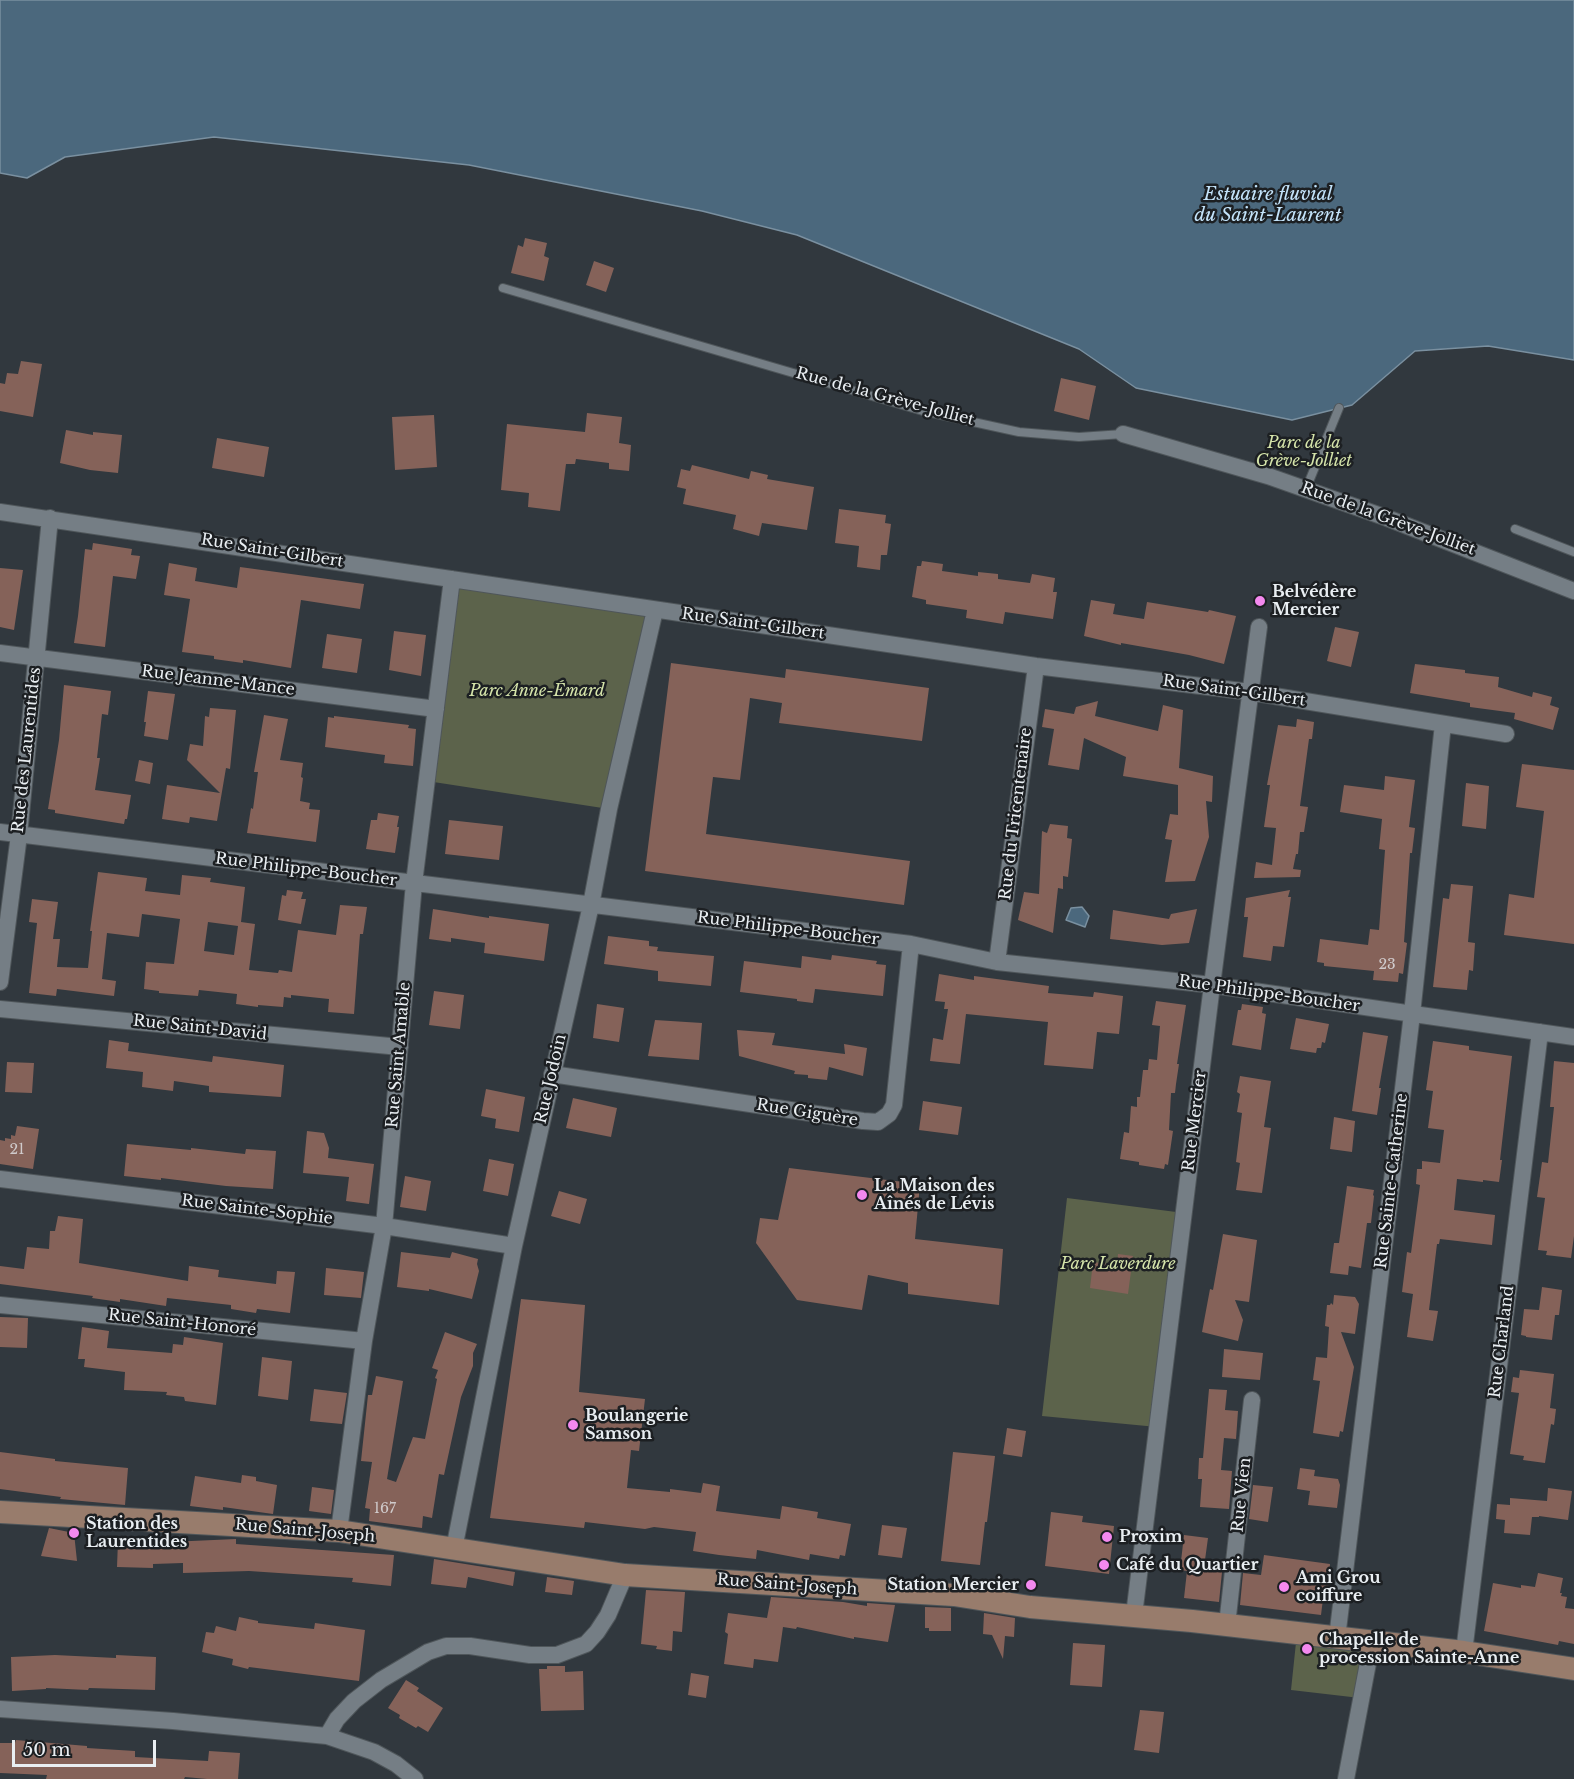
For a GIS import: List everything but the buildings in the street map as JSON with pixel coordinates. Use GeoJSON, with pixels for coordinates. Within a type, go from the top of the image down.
{"type":"FeatureCollection","features":[{"type":"Feature","properties":{"kind":"street","name":"Rue de la Grève-Jolliet"},"geometry":{"type":"LineString","coordinates":[[1123,435],[1306,489],[1488,556],[1574,591]]}},
{"type":"Feature","properties":{"kind":"street","name":"Rue Saint-Gilbert"},"geometry":{"type":"LineString","coordinates":[[0,512],[1036,666],[1250,692],[1506,734]]}},
{"type":"Feature","properties":{"kind":"street","name":"Rue des Laurentides"},"geometry":{"type":"LineString","coordinates":[[0,982],[19,835],[50,518]]}},
{"type":"Feature","properties":{"kind":"street","name":"Rue Saint Amable"},"geometry":{"type":"LineString","coordinates":[[339,1531],[364,1341],[384,1226],[414,883],[452,579]]}},
{"type":"Feature","properties":{"kind":"street","name":"Rue Jodoin"},"geometry":{"type":"LineString","coordinates":[[454,1549],[514,1246],[591,905],[609,809],[656,610]]}},
{"type":"Feature","properties":{"kind":"street","name":"Rue Mercier"},"geometry":{"type":"LineString","coordinates":[[1134,1615],[1259,627]]}},
{"type":"Feature","properties":{"kind":"street","name":"Rue Jeanne-Mance"},"geometry":{"type":"LineString","coordinates":[[0,653],[436,708]]}},
{"type":"Feature","properties":{"kind":"street","name":"Rue du Tricentenaire"},"geometry":{"type":"LineString","coordinates":[[997,962],[1036,666]]}},
{"type":"Feature","properties":{"kind":"street","name":"Rue Sainte-Catherine"},"geometry":{"type":"LineString","coordinates":[[1337,1638],[1412,1014],[1443,724]]}},
{"type":"Feature","properties":{"kind":"street","name":"Rue Philippe-Boucher"},"geometry":{"type":"LineString","coordinates":[[0,832],[911,944],[997,962],[1212,985],[1574,1037]]}},
{"type":"Feature","properties":{"kind":"street","name":"Rue Giguère"},"geometry":{"type":"LineString","coordinates":[[552,1074],[878,1122],[889,1114],[894,1105],[911,944]]}},
{"type":"Feature","properties":{"kind":"street","name":"Rue Saint-David"},"geometry":{"type":"LineString","coordinates":[[0,1009],[400,1047]]}},
{"type":"Feature","properties":{"kind":"street","name":"Rue Charland"},"geometry":{"type":"LineString","coordinates":[[1464,1652],[1540,1032]]}},
{"type":"Feature","properties":{"kind":"street","name":"Rue Sainte-Sophie"},"geometry":{"type":"LineString","coordinates":[[0,1179],[384,1226],[514,1246]]}},
{"type":"Feature","properties":{"kind":"street","name":"Rue Saint-Honoré"},"geometry":{"type":"LineString","coordinates":[[0,1305],[364,1341]]}},
{"type":"Feature","properties":{"kind":"street","name":"Rue Vien"},"geometry":{"type":"LineString","coordinates":[[1227,1625],[1252,1400]]}},
{"type":"Feature","properties":{"kind":"street","name":"Rue Saint-Joseph"},"geometry":{"type":"LineString","coordinates":[[0,1512],[339,1531],[625,1575],[954,1595],[1030,1607],[1134,1615],[1464,1652],[1574,1669]]}},
{"type":"Feature","properties":{"kind":"street"},"geometry":{"type":"LineString","coordinates":[[327,1736],[337,1719],[354,1701],[381,1680],[428,1652],[446,1646],[470,1646],[531,1655],[557,1654],[586,1644],[608,1615],[625,1575]]}},
{"type":"Feature","properties":{"kind":"street"},"geometry":{"type":"LineString","coordinates":[[1346,1779],[1372,1642]]}},
{"type":"Feature","properties":{"kind":"street"},"geometry":{"type":"LineString","coordinates":[[0,1709],[173,1721],[327,1736],[374,1752],[396,1764],[415,1779]]}},
{"type":"Feature","properties":{"kind":"lane","name":"Rue de la Grève-Jolliet"},"geometry":{"type":"LineString","coordinates":[[503,288],[923,411],[1019,432],[1079,437],[1123,435]]}},
{"type":"Feature","properties":{"kind":"lane"},"geometry":{"type":"LineString","coordinates":[[1306,489],[1339,408]]}},
{"type":"Feature","properties":{"kind":"lane"},"geometry":{"type":"LineString","coordinates":[[1515,529],[1574,552]]}},
{"type":"Feature","properties":{"kind":"green space","name":"Parc Anne-Émard"},"geometry":{"type":"Polygon","coordinates":[[[452,579],[655,610],[609,809],[427,781],[452,579]]]}},
{"type":"Feature","properties":{"kind":"green space","name":"Parc Laverdure"},"geometry":{"type":"Polygon","coordinates":[[[1067,1198],[1184,1213],[1157,1427],[1042,1416],[1067,1198]]]}},
{"type":"Feature","properties":{"kind":"green space"},"geometry":{"type":"Polygon","coordinates":[[[1297,1633],[1372,1642],[1360,1698],[1291,1690],[1297,1633]]]}},
{"type":"Feature","properties":{"kind":"water","name":"Estuaire fluvial du Saint-Laurent"},"geometry":{"type":"Polygon","coordinates":[[[0,0],[1574,0],[1574,360],[1488,346],[1415,351],[1352,405],[1292,420],[1136,388],[1079,349],[797,235],[702,211],[469,165],[214,137],[65,157],[27,178],[0,173],[0,0]]]}},
{"type":"Feature","properties":{"kind":"water"},"geometry":{"type":"Polygon","coordinates":[[[1082,907],[1089,916],[1085,927],[1066,920],[1071,908],[1082,907]]]}},
{"type":"Feature","properties":{"kind":"place","name":"Belvédère Mercier"},"geometry":{"type":"Point","coordinates":[1260,601]}},
{"type":"Feature","properties":{"kind":"place","name":"La Maison des Aînés de Lévis"},"geometry":{"type":"Point","coordinates":[862,1195]}},
{"type":"Feature","properties":{"kind":"place","name":"Boulangerie Samson"},"geometry":{"type":"Point","coordinates":[573,1425]}},
{"type":"Feature","properties":{"kind":"place","name":"Station des Laurentides"},"geometry":{"type":"Point","coordinates":[74,1533]}},
{"type":"Feature","properties":{"kind":"place","name":"Proxim"},"geometry":{"type":"Point","coordinates":[1107,1537]}},
{"type":"Feature","properties":{"kind":"place","name":"Café du Quartier"},"geometry":{"type":"Point","coordinates":[1104,1565]}},
{"type":"Feature","properties":{"kind":"place","name":"Station Mercier"},"geometry":{"type":"Point","coordinates":[1031,1585]}},
{"type":"Feature","properties":{"kind":"place","name":"Ami Grou coiffure"},"geometry":{"type":"Point","coordinates":[1284,1587]}},
{"type":"Feature","properties":{"kind":"place","name":"Chapelle de procession Sainte-Anne"},"geometry":{"type":"Point","coordinates":[1307,1649]}},
{"type":"Feature","properties":{"kind":"park label","name":"Parc de la Grève-Jolliet"},"geometry":{"type":"Point","coordinates":[1304,452]}}]}
